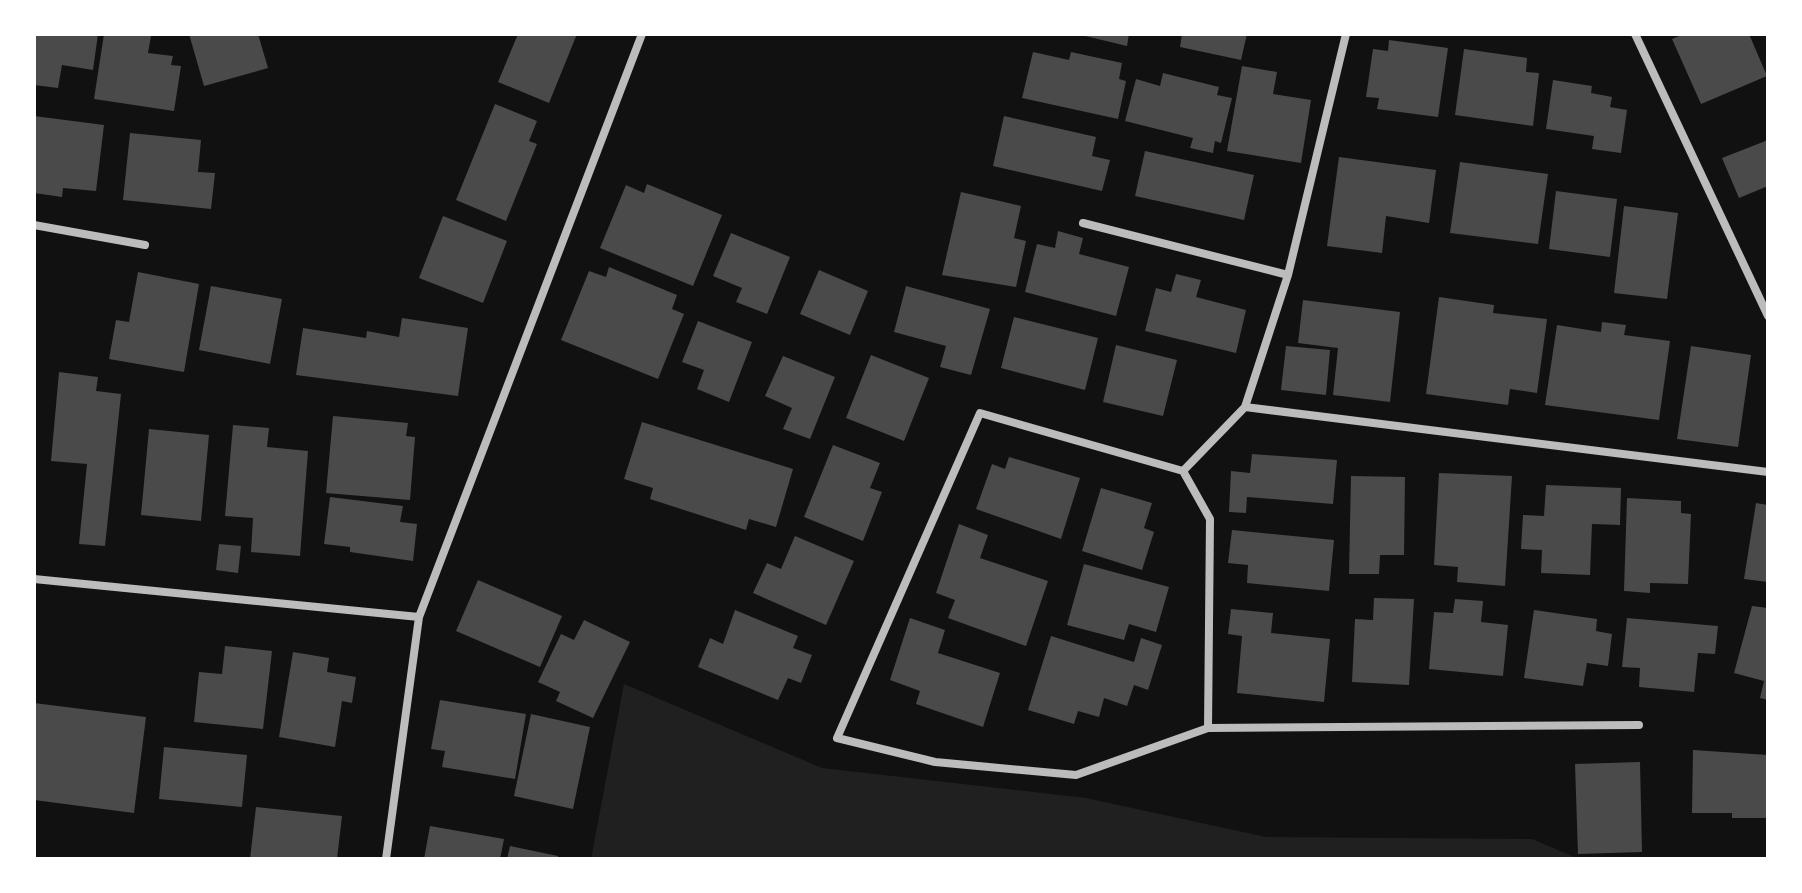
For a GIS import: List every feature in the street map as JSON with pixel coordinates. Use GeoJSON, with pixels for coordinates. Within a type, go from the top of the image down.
{"type":"FeatureCollection","features":[{"type":"Feature","properties":{"kind":"street"},"geometry":{"type":"LineString","coordinates":[[386,859],[419,617],[642,34]]}},
{"type":"Feature","properties":{"kind":"street"},"geometry":{"type":"LineString","coordinates":[[1183,471],[1245,407],[1288,275],[1346,34]]}},
{"type":"Feature","properties":{"kind":"street"},"geometry":{"type":"LineString","coordinates":[[1635,34],[1768,316]]}},
{"type":"Feature","properties":{"kind":"street"},"geometry":{"type":"LineString","coordinates":[[1083,223],[1288,275]]}},
{"type":"Feature","properties":{"kind":"street"},"geometry":{"type":"LineString","coordinates":[[34,225],[145,245]]}},
{"type":"Feature","properties":{"kind":"street"},"geometry":{"type":"LineString","coordinates":[[1245,407],[1768,472]]}},
{"type":"Feature","properties":{"kind":"street"},"geometry":{"type":"LineString","coordinates":[[1208,728],[1210,519],[1183,471],[980,413],[837,738],[935,762],[1076,775],[1208,728],[1639,725]]}},
{"type":"Feature","properties":{"kind":"street"},"geometry":{"type":"LineString","coordinates":[[34,579],[419,617]]}},
{"type":"Feature","properties":{"kind":"shaded area"},"geometry":{"type":"Polygon","coordinates":[[[624,684],[822,768],[1086,798],[1266,837],[1532,839],[1579,859],[591,859],[624,684]]]}},
{"type":"Feature","properties":{"kind":"building"},"geometry":{"type":"Polygon","coordinates":[[[34,34],[98,34],[93,70],[62,65],[58,88],[34,85],[34,34]]]}},
{"type":"Feature","properties":{"kind":"building"},"geometry":{"type":"Polygon","coordinates":[[[104,34],[151,36],[148,53],[173,56],[171,65],[181,66],[174,111],[94,99],[104,34]]]}},
{"type":"Feature","properties":{"kind":"building"},"geometry":{"type":"Polygon","coordinates":[[[189,34],[258,34],[268,68],[204,86],[189,34]]]}},
{"type":"Feature","properties":{"kind":"building"},"geometry":{"type":"Polygon","coordinates":[[[518,34],[577,34],[549,103],[498,82],[518,34]]]}},
{"type":"Feature","properties":{"kind":"building"},"geometry":{"type":"Polygon","coordinates":[[[1077,34],[1129,34],[1127,46],[1077,34]]]}},
{"type":"Feature","properties":{"kind":"building"},"geometry":{"type":"Polygon","coordinates":[[[1182,34],[1247,34],[1241,60],[1180,47],[1182,34]]]}},
{"type":"Feature","properties":{"kind":"building"},"geometry":{"type":"Polygon","coordinates":[[[1684,34],[1749,34],[1767,76],[1701,104],[1672,39],[1684,34]]]}},
{"type":"Feature","properties":{"kind":"building"},"geometry":{"type":"Polygon","coordinates":[[[1389,40],[1448,48],[1438,117],[1377,109],[1379,98],[1366,97],[1373,49],[1388,51],[1389,40]]]}},
{"type":"Feature","properties":{"kind":"building"},"geometry":{"type":"Polygon","coordinates":[[[1464,49],[1527,58],[1526,72],[1539,73],[1533,126],[1455,115],[1464,49]]]}},
{"type":"Feature","properties":{"kind":"building"},"geometry":{"type":"Polygon","coordinates":[[[1033,52],[1069,60],[1071,52],[1122,63],[1119,79],[1126,81],[1118,119],[1022,98],[1033,52]]]}},
{"type":"Feature","properties":{"kind":"building"},"geometry":{"type":"Polygon","coordinates":[[[1242,66],[1277,72],[1273,94],[1311,100],[1301,163],[1227,151],[1242,66]]]}},
{"type":"Feature","properties":{"kind":"building"},"geometry":{"type":"Polygon","coordinates":[[[1163,73],[1219,87],[1217,95],[1232,98],[1221,143],[1215,141],[1213,153],[1190,148],[1193,138],[1125,121],[1136,79],[1160,86],[1163,73]]]}},
{"type":"Feature","properties":{"kind":"building"},"geometry":{"type":"Polygon","coordinates":[[[1553,80],[1592,86],[1591,93],[1612,97],[1610,107],[1627,110],[1621,153],[1592,149],[1594,136],[1546,129],[1553,80]]]}},
{"type":"Feature","properties":{"kind":"building"},"geometry":{"type":"Polygon","coordinates":[[[495,104],[537,121],[529,141],[537,144],[506,221],[456,200],[495,104]]]}},
{"type":"Feature","properties":{"kind":"building"},"geometry":{"type":"Polygon","coordinates":[[[34,116],[104,125],[96,191],[63,188],[62,197],[34,193],[34,116]]]}},
{"type":"Feature","properties":{"kind":"building"},"geometry":{"type":"Polygon","coordinates":[[[1004,116],[1096,137],[1092,156],[1110,160],[1102,191],[993,166],[1004,116]]]}},
{"type":"Feature","properties":{"kind":"building"},"geometry":{"type":"Polygon","coordinates":[[[130,133],[201,140],[198,172],[215,173],[211,209],[123,200],[130,133]]]}},
{"type":"Feature","properties":{"kind":"building"},"geometry":{"type":"Polygon","coordinates":[[[1768,140],[1768,186],[1739,198],[1722,158],[1768,140]]]}},
{"type":"Feature","properties":{"kind":"building"},"geometry":{"type":"Polygon","coordinates":[[[1145,151],[1254,175],[1244,220],[1135,196],[1145,151]]]}},
{"type":"Feature","properties":{"kind":"building"},"geometry":{"type":"Polygon","coordinates":[[[1339,157],[1436,170],[1429,223],[1386,216],[1382,253],[1327,246],[1339,157]]]}},
{"type":"Feature","properties":{"kind":"building"},"geometry":{"type":"Polygon","coordinates":[[[1460,162],[1548,174],[1538,244],[1450,233],[1460,162]]]}},
{"type":"Feature","properties":{"kind":"building"},"geometry":{"type":"Polygon","coordinates":[[[647,184],[722,215],[693,286],[600,248],[626,185],[644,193],[647,184]]]}},
{"type":"Feature","properties":{"kind":"building"},"geometry":{"type":"Polygon","coordinates":[[[1556,191],[1617,199],[1610,257],[1549,249],[1556,191]]]}},
{"type":"Feature","properties":{"kind":"building"},"geometry":{"type":"Polygon","coordinates":[[[961,192],[1021,206],[1014,238],[1026,241],[1016,287],[942,275],[961,192]]]}},
{"type":"Feature","properties":{"kind":"building"},"geometry":{"type":"Polygon","coordinates":[[[1624,206],[1678,213],[1667,299],[1614,293],[1624,206]]]}},
{"type":"Feature","properties":{"kind":"building"},"geometry":{"type":"Polygon","coordinates":[[[443,216],[507,241],[483,303],[419,278],[443,216]]]}},
{"type":"Feature","properties":{"kind":"building"},"geometry":{"type":"Polygon","coordinates":[[[1058,231],[1083,238],[1079,254],[1129,267],[1116,316],[1025,292],[1037,244],[1055,248],[1058,231]]]}},
{"type":"Feature","properties":{"kind":"building"},"geometry":{"type":"Polygon","coordinates":[[[731,233],[790,257],[767,314],[736,302],[742,288],[713,276],[731,233]]]}},
{"type":"Feature","properties":{"kind":"building"},"geometry":{"type":"Polygon","coordinates":[[[609,267],[677,295],[672,309],[684,314],[658,379],[561,340],[589,271],[606,277],[609,267]]]}},
{"type":"Feature","properties":{"kind":"building"},"geometry":{"type":"Polygon","coordinates":[[[819,270],[868,291],[850,335],[800,314],[819,270]]]}},
{"type":"Feature","properties":{"kind":"building"},"geometry":{"type":"Polygon","coordinates":[[[138,272],[199,284],[184,372],[109,359],[116,320],[129,322],[138,272]]]}},
{"type":"Feature","properties":{"kind":"building"},"geometry":{"type":"Polygon","coordinates":[[[1176,274],[1201,280],[1196,297],[1246,310],[1236,353],[1145,331],[1156,288],[1171,292],[1176,274]]]}},
{"type":"Feature","properties":{"kind":"building"},"geometry":{"type":"Polygon","coordinates":[[[211,286],[282,299],[270,364],[199,350],[211,286]]]}},
{"type":"Feature","properties":{"kind":"building"},"geometry":{"type":"Polygon","coordinates":[[[906,286],[990,309],[971,375],[940,367],[946,346],[894,332],[906,286]]]}},
{"type":"Feature","properties":{"kind":"building"},"geometry":{"type":"Polygon","coordinates":[[[1439,297],[1494,305],[1493,313],[1547,319],[1537,393],[1510,389],[1508,405],[1426,394],[1439,297]]]}},
{"type":"Feature","properties":{"kind":"building"},"geometry":{"type":"Polygon","coordinates":[[[1303,300],[1400,312],[1390,402],[1333,395],[1338,348],[1298,343],[1303,300]]]}},
{"type":"Feature","properties":{"kind":"building"},"geometry":{"type":"Polygon","coordinates":[[[1014,317],[1098,338],[1085,390],[1001,368],[1014,317]]]}},
{"type":"Feature","properties":{"kind":"building"},"geometry":{"type":"Polygon","coordinates":[[[402,318],[468,328],[458,396],[296,375],[303,328],[366,338],[367,331],[399,337],[402,318]]]}},
{"type":"Feature","properties":{"kind":"building"},"geometry":{"type":"Polygon","coordinates":[[[698,321],[752,342],[729,402],[697,389],[704,370],[682,362],[698,321]]]}},
{"type":"Feature","properties":{"kind":"building"},"geometry":{"type":"Polygon","coordinates":[[[1602,322],[1626,325],[1624,335],[1670,341],[1659,420],[1545,405],[1557,325],[1601,332],[1602,322]]]}},
{"type":"Feature","properties":{"kind":"building"},"geometry":{"type":"Polygon","coordinates":[[[1116,345],[1177,360],[1163,416],[1103,402],[1116,345]]]}},
{"type":"Feature","properties":{"kind":"building"},"geometry":{"type":"Polygon","coordinates":[[[1286,346],[1330,350],[1326,395],[1281,390],[1286,346]]]}},
{"type":"Feature","properties":{"kind":"building"},"geometry":{"type":"Polygon","coordinates":[[[1691,346],[1751,355],[1738,447],[1677,439],[1691,346]]]}},
{"type":"Feature","properties":{"kind":"building"},"geometry":{"type":"Polygon","coordinates":[[[871,355],[929,378],[904,441],[846,418],[871,355]]]}},
{"type":"Feature","properties":{"kind":"building"},"geometry":{"type":"Polygon","coordinates":[[[783,356],[835,377],[810,439],[783,429],[792,408],[765,396],[783,356]]]}},
{"type":"Feature","properties":{"kind":"building"},"geometry":{"type":"Polygon","coordinates":[[[59,372],[98,377],[96,391],[121,394],[105,546],[79,544],[87,464],[51,461],[59,372]]]}},
{"type":"Feature","properties":{"kind":"building"},"geometry":{"type":"Polygon","coordinates":[[[333,416],[408,423],[406,436],[415,437],[410,500],[326,493],[333,416]]]}},
{"type":"Feature","properties":{"kind":"building"},"geometry":{"type":"Polygon","coordinates":[[[642,422],[793,469],[776,527],[749,519],[746,530],[650,499],[653,488],[624,479],[642,422]]]}},
{"type":"Feature","properties":{"kind":"building"},"geometry":{"type":"Polygon","coordinates":[[[233,425],[269,428],[267,447],[308,451],[300,556],[251,552],[253,518],[225,516],[233,425]]]}},
{"type":"Feature","properties":{"kind":"building"},"geometry":{"type":"Polygon","coordinates":[[[149,429],[209,435],[201,521],[141,515],[149,429]]]}},
{"type":"Feature","properties":{"kind":"building"},"geometry":{"type":"Polygon","coordinates":[[[833,445],[880,463],[870,488],[882,492],[863,541],[804,517],[833,445]]]}},
{"type":"Feature","properties":{"kind":"building"},"geometry":{"type":"Polygon","coordinates":[[[1252,454],[1337,460],[1333,504],[1247,497],[1246,513],[1229,512],[1231,471],[1250,473],[1252,454]]]}},
{"type":"Feature","properties":{"kind":"building"},"geometry":{"type":"Polygon","coordinates":[[[1009,457],[1080,478],[1061,539],[976,509],[992,464],[1005,469],[1009,457]]]}},
{"type":"Feature","properties":{"kind":"building"},"geometry":{"type":"Polygon","coordinates":[[[1439,473],[1512,476],[1505,586],[1457,582],[1458,567],[1434,565],[1439,473]]]}},
{"type":"Feature","properties":{"kind":"building"},"geometry":{"type":"Polygon","coordinates":[[[1351,476],[1405,477],[1404,555],[1380,555],[1379,574],[1349,574],[1351,476]]]}},
{"type":"Feature","properties":{"kind":"building"},"geometry":{"type":"Polygon","coordinates":[[[1546,485],[1621,488],[1620,525],[1592,524],[1590,575],[1541,573],[1542,550],[1521,549],[1523,515],[1544,516],[1546,485]]]}},
{"type":"Feature","properties":{"kind":"building"},"geometry":{"type":"Polygon","coordinates":[[[1101,488],[1152,503],[1144,528],[1154,532],[1142,570],[1082,551],[1101,488]]]}},
{"type":"Feature","properties":{"kind":"building"},"geometry":{"type":"Polygon","coordinates":[[[330,497],[403,506],[400,522],[417,524],[413,561],[350,552],[350,547],[324,544],[330,497]]]}},
{"type":"Feature","properties":{"kind":"building"},"geometry":{"type":"Polygon","coordinates":[[[1627,498],[1681,501],[1681,513],[1691,514],[1688,584],[1650,583],[1650,593],[1624,591],[1627,498]]]}},
{"type":"Feature","properties":{"kind":"building"},"geometry":{"type":"Polygon","coordinates":[[[1756,503],[1768,505],[1768,582],[1744,579],[1756,503]]]}},
{"type":"Feature","properties":{"kind":"building"},"geometry":{"type":"Polygon","coordinates":[[[959,524],[988,535],[980,558],[1048,581],[1026,646],[948,618],[955,600],[936,593],[959,524]]]}},
{"type":"Feature","properties":{"kind":"building"},"geometry":{"type":"Polygon","coordinates":[[[1232,530],[1334,540],[1329,591],[1247,583],[1248,565],[1228,563],[1232,530]]]}},
{"type":"Feature","properties":{"kind":"building"},"geometry":{"type":"Polygon","coordinates":[[[795,536],[854,561],[826,625],[753,593],[767,563],[781,569],[795,536]]]}},
{"type":"Feature","properties":{"kind":"building"},"geometry":{"type":"Polygon","coordinates":[[[219,544],[241,546],[238,573],[216,570],[219,544]]]}},
{"type":"Feature","properties":{"kind":"building"},"geometry":{"type":"Polygon","coordinates":[[[1084,564],[1169,587],[1156,632],[1129,624],[1124,640],[1067,625],[1084,564]]]}},
{"type":"Feature","properties":{"kind":"building"},"geometry":{"type":"Polygon","coordinates":[[[478,580],[562,616],[540,667],[456,631],[478,580]]]}},
{"type":"Feature","properties":{"kind":"building"},"geometry":{"type":"Polygon","coordinates":[[[1374,598],[1414,599],[1409,685],[1352,682],[1355,619],[1373,620],[1374,598]]]}},
{"type":"Feature","properties":{"kind":"building"},"geometry":{"type":"Polygon","coordinates":[[[1455,599],[1483,601],[1481,622],[1508,625],[1503,676],[1429,669],[1434,612],[1453,613],[1455,599]]]}},
{"type":"Feature","properties":{"kind":"building"},"geometry":{"type":"Polygon","coordinates":[[[1752,606],[1768,608],[1768,700],[1760,698],[1764,681],[1734,673],[1752,606]]]}},
{"type":"Feature","properties":{"kind":"building"},"geometry":{"type":"Polygon","coordinates":[[[1231,609],[1273,613],[1271,633],[1330,639],[1324,702],[1237,693],[1242,636],[1228,634],[1231,609]]]}},
{"type":"Feature","properties":{"kind":"building"},"geometry":{"type":"Polygon","coordinates":[[[735,610],[798,636],[793,648],[812,655],[801,683],[788,678],[778,700],[698,667],[710,638],[723,644],[735,610]]]}},
{"type":"Feature","properties":{"kind":"building"},"geometry":{"type":"Polygon","coordinates":[[[1534,610],[1597,619],[1596,631],[1612,634],[1608,666],[1587,663],[1583,686],[1524,678],[1534,610]]]}},
{"type":"Feature","properties":{"kind":"building"},"geometry":{"type":"Polygon","coordinates":[[[910,618],[945,630],[938,653],[1000,673],[983,727],[916,704],[920,691],[890,680],[910,618]]]}},
{"type":"Feature","properties":{"kind":"building"},"geometry":{"type":"Polygon","coordinates":[[[1627,618],[1718,626],[1715,654],[1698,653],[1694,692],[1639,687],[1640,668],[1622,667],[1627,618]]]}},
{"type":"Feature","properties":{"kind":"building"},"geometry":{"type":"Polygon","coordinates":[[[584,620],[630,642],[593,718],[556,701],[560,692],[538,682],[561,634],[574,640],[584,620]]]}},
{"type":"Feature","properties":{"kind":"building"},"geometry":{"type":"Polygon","coordinates":[[[1051,636],[1134,662],[1141,638],[1162,645],[1148,690],[1134,685],[1127,706],[1104,698],[1099,717],[1078,711],[1074,724],[1028,710],[1051,636]]]}},
{"type":"Feature","properties":{"kind":"building"},"geometry":{"type":"Polygon","coordinates":[[[225,646],[272,651],[263,729],[194,722],[199,672],[222,674],[225,646]]]}},
{"type":"Feature","properties":{"kind":"building"},"geometry":{"type":"Polygon","coordinates":[[[293,652],[329,658],[327,672],[356,677],[352,703],[342,701],[335,747],[279,737],[293,652]]]}},
{"type":"Feature","properties":{"kind":"building"},"geometry":{"type":"Polygon","coordinates":[[[440,700],[526,714],[515,779],[442,767],[445,751],[431,749],[440,700]]]}},
{"type":"Feature","properties":{"kind":"building"},"geometry":{"type":"Polygon","coordinates":[[[34,703],[146,717],[134,813],[34,800],[34,703]]]}},
{"type":"Feature","properties":{"kind":"building"},"geometry":{"type":"Polygon","coordinates":[[[531,714],[590,727],[573,809],[514,796],[531,714]]]}},
{"type":"Feature","properties":{"kind":"building"},"geometry":{"type":"Polygon","coordinates":[[[164,747],[247,755],[242,807],[159,799],[164,747]]]}},
{"type":"Feature","properties":{"kind":"building"},"geometry":{"type":"Polygon","coordinates":[[[1693,750],[1768,755],[1768,818],[1732,818],[1732,813],[1692,813],[1693,750]]]}},
{"type":"Feature","properties":{"kind":"building"},"geometry":{"type":"Polygon","coordinates":[[[1640,762],[1642,852],[1578,854],[1575,764],[1640,762]]]}},
{"type":"Feature","properties":{"kind":"building"},"geometry":{"type":"Polygon","coordinates":[[[256,807],[342,816],[337,859],[250,859],[256,807]]]}},
{"type":"Feature","properties":{"kind":"building"},"geometry":{"type":"Polygon","coordinates":[[[430,826],[504,839],[500,859],[424,859],[430,826]]]}},
{"type":"Feature","properties":{"kind":"building"},"geometry":{"type":"Polygon","coordinates":[[[510,846],[558,856],[558,859],[507,859],[510,846]]]}}]}
